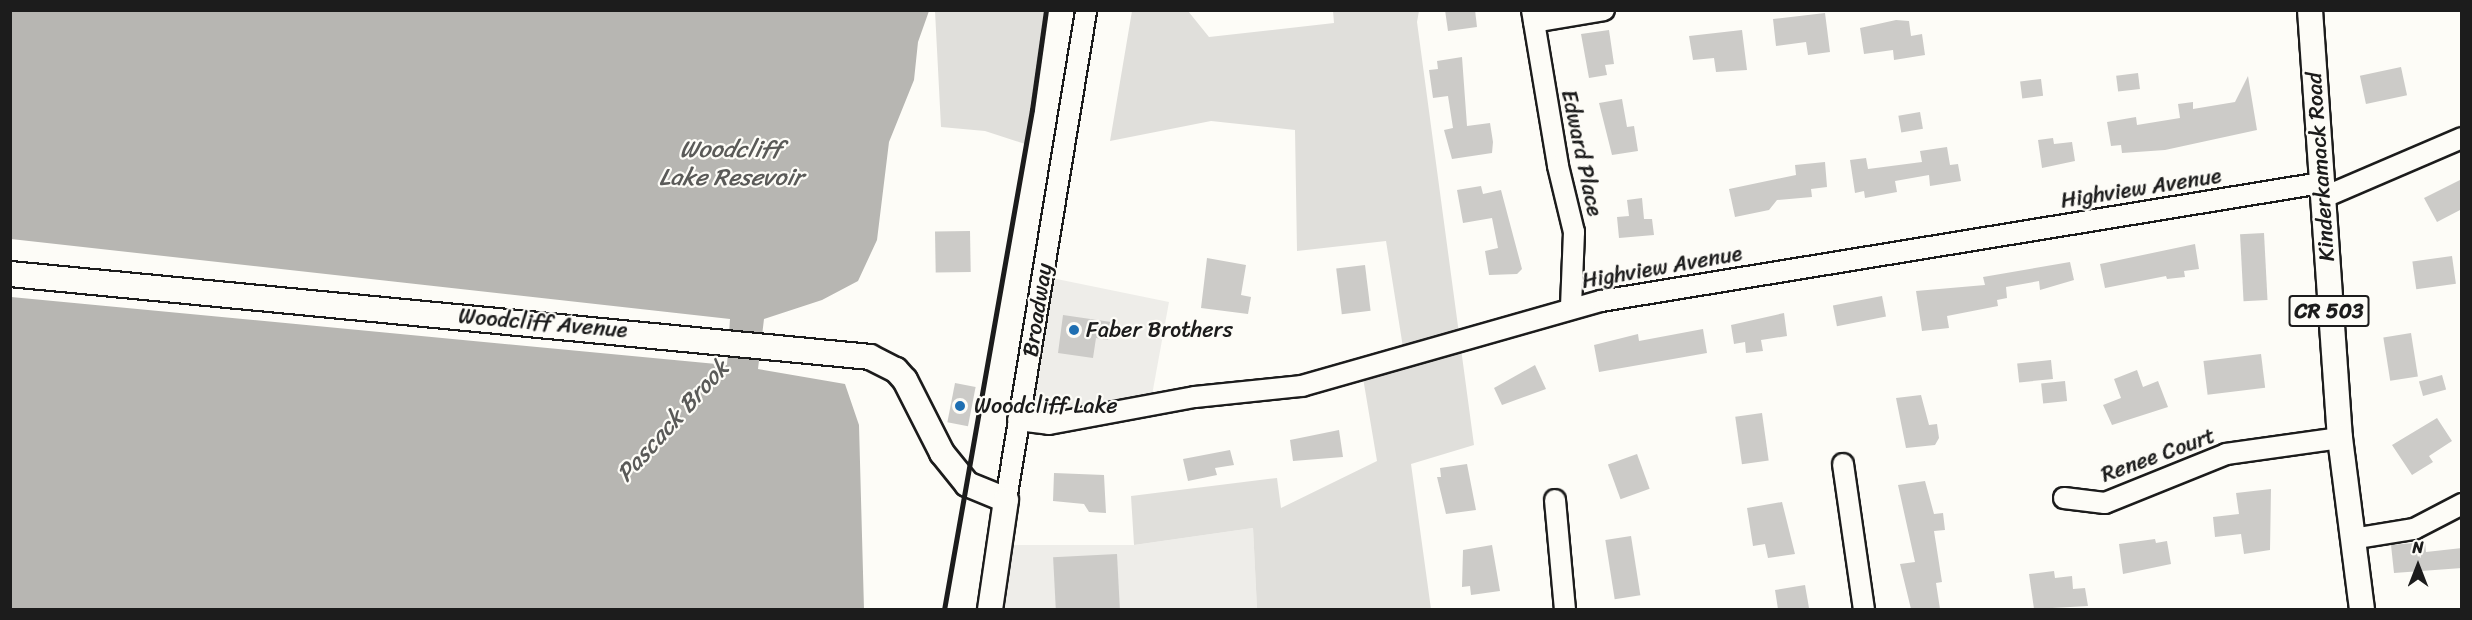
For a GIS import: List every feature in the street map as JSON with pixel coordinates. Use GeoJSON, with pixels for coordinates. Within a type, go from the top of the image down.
{"type":"FeatureCollection","features":[{"type":"Feature","properties":{"kind":"main road","name":"Kinderkamack Road"},"geometry":{"type":"LineString","coordinates":[[2310,10],[2340,438],[2362,609]]}},
{"type":"Feature","properties":{"kind":"main road","name":"Woodcliff Avenue"},"geometry":{"type":"LineString","coordinates":[[10,274],[727,340],[850,354],[886,364],[907,385],[954,471],[967,484],[1006,500]]}},
{"type":"Feature","properties":{"kind":"main road","name":"Broadway"},"geometry":{"type":"LineString","coordinates":[[990,609],[1006,500]]}},
{"type":"Feature","properties":{"kind":"street","name":"Broadway"},"geometry":{"type":"LineString","coordinates":[[1006,500],[1086,10]]}},
{"type":"Feature","properties":{"kind":"street"},"geometry":{"type":"LineString","coordinates":[[1533,16],[1604,10]]}},
{"type":"Feature","properties":{"kind":"street","name":"Edward Place"},"geometry":{"type":"LineString","coordinates":[[1533,16],[1574,232],[1571,307]]}},
{"type":"Feature","properties":{"kind":"street","name":"Highview Avenue"},"geometry":{"type":"LineString","coordinates":[[1018,420],[1049,424],[1195,397],[1302,386],[1373,369],[1571,307],[2321,191],[2462,138]]}},
{"type":"Feature","properties":{"kind":"street","name":"Renee Court"},"geometry":{"type":"LineString","coordinates":[[2064,498],[2105,503],[2216,457],[2340,438]]}},
{"type":"Feature","properties":{"kind":"street"},"geometry":{"type":"LineString","coordinates":[[1843,464],[1864,609]]}},
{"type":"Feature","properties":{"kind":"street"},"geometry":{"type":"LineString","coordinates":[[1556,500],[1564,609]]}},
{"type":"Feature","properties":{"kind":"street"},"geometry":{"type":"LineString","coordinates":[[2352,538],[2414,529],[2462,504]]}},
{"type":"Feature","properties":{"kind":"shaded area"},"geometry":{"type":"Polygon","coordinates":[[[935,11],[1047,11],[1025,144],[985,131],[941,127],[935,11]]]}},
{"type":"Feature","properties":{"kind":"shaded area"},"geometry":{"type":"Polygon","coordinates":[[[1132,11],[1188,11],[1209,37],[1334,23],[1333,11],[1419,11],[1417,22],[1474,445],[1411,464],[1431,609],[1257,609],[1253,528],[1134,545],[1131,496],[1277,478],[1281,508],[1377,461],[1361,366],[1405,360],[1386,241],[1297,251],[1295,130],[1211,121],[1110,141],[1132,11]]]}},
{"type":"Feature","properties":{"kind":"shaded area"},"geometry":{"type":"Polygon","coordinates":[[[1042,276],[1169,302],[1150,406],[1018,420],[1042,276]]]}},
{"type":"Feature","properties":{"kind":"shaded area"},"geometry":{"type":"Polygon","coordinates":[[[1253,528],[1257,609],[990,610],[999,545],[1134,545],[1253,528]]]}},
{"type":"Feature","properties":{"kind":"water","name":"Woodcliff Lake Resevoir"},"geometry":{"type":"Polygon","coordinates":[[[11,11],[929,11],[918,42],[914,80],[889,142],[877,240],[858,281],[822,300],[764,319],[758,369],[845,384],[859,425],[864,609],[11,609],[11,297],[727,365],[730,319],[11,239],[11,11]]]}},
{"type":"Feature","properties":{"kind":"building"},"geometry":{"type":"Polygon","coordinates":[[[1445,10],[1475,10],[1477,27],[1448,31],[1445,10]]]}},
{"type":"Feature","properties":{"kind":"building"},"geometry":{"type":"Polygon","coordinates":[[[1825,13],[1830,52],[1808,55],[1806,42],[1776,46],[1773,19],[1825,13]]]}},
{"type":"Feature","properties":{"kind":"building"},"geometry":{"type":"Polygon","coordinates":[[[1896,20],[1909,21],[1911,36],[1922,34],[1925,55],[1894,60],[1893,50],[1864,54],[1860,28],[1896,20]]]}},
{"type":"Feature","properties":{"kind":"building"},"geometry":{"type":"Polygon","coordinates":[[[1609,30],[1614,64],[1605,65],[1607,75],[1589,78],[1581,34],[1609,30]]]}},
{"type":"Feature","properties":{"kind":"building"},"geometry":{"type":"Polygon","coordinates":[[[1742,30],[1747,70],[1716,72],[1714,58],[1693,60],[1689,36],[1742,30]]]}},
{"type":"Feature","properties":{"kind":"building"},"geometry":{"type":"Polygon","coordinates":[[[1462,57],[1467,126],[1490,123],[1492,153],[1452,159],[1444,130],[1453,128],[1448,96],[1433,98],[1429,70],[1438,69],[1437,61],[1462,57]]]}},
{"type":"Feature","properties":{"kind":"building"},"geometry":{"type":"Polygon","coordinates":[[[2401,67],[2407,95],[2366,104],[2360,76],[2401,67]]]}},
{"type":"Feature","properties":{"kind":"building"},"geometry":{"type":"Polygon","coordinates":[[[2138,73],[2140,89],[2118,92],[2116,76],[2138,73]]]}},
{"type":"Feature","properties":{"kind":"building"},"geometry":{"type":"Polygon","coordinates":[[[2248,76],[2257,130],[2165,150],[2122,153],[2121,145],[2111,146],[2107,122],[2136,117],[2137,125],[2180,118],[2178,104],[2193,102],[2193,109],[2235,102],[2248,76]]]}},
{"type":"Feature","properties":{"kind":"building"},"geometry":{"type":"Polygon","coordinates":[[[2041,79],[2043,96],[2022,98],[2020,82],[2041,79]]]}},
{"type":"Feature","properties":{"kind":"building"},"geometry":{"type":"Polygon","coordinates":[[[1622,99],[1627,127],[1634,126],[1638,151],[1612,155],[1599,103],[1622,99]]]}},
{"type":"Feature","properties":{"kind":"building"},"geometry":{"type":"Polygon","coordinates":[[[1920,112],[1923,129],[1901,133],[1898,116],[1920,112]]]}},
{"type":"Feature","properties":{"kind":"building"},"geometry":{"type":"Polygon","coordinates":[[[2053,138],[2054,144],[2072,142],[2075,161],[2042,168],[2038,140],[2053,138]]]}},
{"type":"Feature","properties":{"kind":"building"},"geometry":{"type":"Polygon","coordinates":[[[1947,147],[1950,165],[1958,164],[1961,181],[1930,186],[1929,175],[1895,181],[1897,192],[1865,198],[1864,191],[1855,193],[1850,160],[1866,158],[1868,169],[1922,162],[1920,151],[1947,147]]]}},
{"type":"Feature","properties":{"kind":"building"},"geometry":{"type":"Polygon","coordinates":[[[1825,162],[1827,187],[1811,189],[1812,197],[1777,200],[1769,210],[1735,217],[1729,189],[1796,175],[1795,165],[1825,162]]]}},
{"type":"Feature","properties":{"kind":"building"},"geometry":{"type":"Polygon","coordinates":[[[2462,179],[2462,209],[2437,222],[2424,198],[2462,179]]]}},
{"type":"Feature","properties":{"kind":"building"},"geometry":{"type":"Polygon","coordinates":[[[1481,186],[1483,194],[1501,190],[1522,269],[1517,274],[1489,275],[1485,251],[1498,248],[1492,218],[1463,223],[1457,190],[1481,186]]]}},
{"type":"Feature","properties":{"kind":"building"},"geometry":{"type":"Polygon","coordinates":[[[1642,198],[1644,219],[1652,219],[1654,235],[1619,238],[1617,217],[1629,216],[1627,200],[1642,198]]]}},
{"type":"Feature","properties":{"kind":"building"},"geometry":{"type":"Polygon","coordinates":[[[970,231],[971,272],[936,273],[935,232],[970,231]]]}},
{"type":"Feature","properties":{"kind":"building"},"geometry":{"type":"Polygon","coordinates":[[[2264,233],[2268,300],[2244,301],[2240,234],[2264,233]]]}},
{"type":"Feature","properties":{"kind":"building"},"geometry":{"type":"Polygon","coordinates":[[[2195,244],[2199,269],[2184,271],[2185,277],[2167,279],[2166,276],[2105,288],[2100,264],[2195,244]]]}},
{"type":"Feature","properties":{"kind":"building"},"geometry":{"type":"Polygon","coordinates":[[[2452,256],[2456,284],[2416,289],[2412,262],[2452,256]]]}},
{"type":"Feature","properties":{"kind":"building"},"geometry":{"type":"Polygon","coordinates":[[[1207,258],[1246,265],[1241,295],[1251,297],[1248,314],[1201,308],[1207,258]]]}},
{"type":"Feature","properties":{"kind":"building"},"geometry":{"type":"Polygon","coordinates":[[[2070,262],[2074,280],[2040,290],[2039,281],[2006,287],[2007,298],[1997,300],[1998,306],[1947,316],[1949,328],[1922,331],[1916,291],[1985,285],[1983,277],[2070,262]]]}},
{"type":"Feature","properties":{"kind":"building"},"geometry":{"type":"Polygon","coordinates":[[[1365,265],[1371,311],[1342,314],[1336,269],[1365,265]]]}},
{"type":"Feature","properties":{"kind":"building"},"geometry":{"type":"Polygon","coordinates":[[[1882,296],[1886,317],[1837,326],[1833,306],[1882,296]]]}},
{"type":"Feature","properties":{"kind":"building"},"geometry":{"type":"Polygon","coordinates":[[[1784,313],[1787,336],[1761,340],[1763,351],[1746,353],[1745,342],[1734,344],[1731,325],[1784,313]]]}},
{"type":"Feature","properties":{"kind":"building"},"geometry":{"type":"Polygon","coordinates":[[[1063,315],[1111,322],[1108,340],[1096,338],[1093,358],[1058,353],[1063,315]]]}},
{"type":"Feature","properties":{"kind":"building"},"geometry":{"type":"Polygon","coordinates":[[[1703,329],[1707,353],[1599,372],[1594,345],[1638,334],[1639,341],[1703,329]]]}},
{"type":"Feature","properties":{"kind":"building"},"geometry":{"type":"Polygon","coordinates":[[[2411,333],[2418,376],[2390,381],[2383,337],[2411,333]]]}},
{"type":"Feature","properties":{"kind":"building"},"geometry":{"type":"Polygon","coordinates":[[[2261,354],[2265,388],[2208,395],[2203,361],[2261,354]]]}},
{"type":"Feature","properties":{"kind":"building"},"geometry":{"type":"Polygon","coordinates":[[[2051,360],[2053,379],[2019,382],[2017,364],[2051,360]]]}},
{"type":"Feature","properties":{"kind":"building"},"geometry":{"type":"Polygon","coordinates":[[[1535,365],[1546,389],[1502,405],[1494,388],[1535,365]]]}},
{"type":"Feature","properties":{"kind":"building"},"geometry":{"type":"Polygon","coordinates":[[[2137,370],[2143,387],[2158,381],[2168,407],[2112,425],[2103,405],[2121,398],[2114,379],[2137,370]]]}},
{"type":"Feature","properties":{"kind":"building"},"geometry":{"type":"Polygon","coordinates":[[[2442,375],[2446,389],[2423,396],[2419,382],[2442,375]]]}},
{"type":"Feature","properties":{"kind":"building"},"geometry":{"type":"Polygon","coordinates":[[[2065,381],[2067,401],[2043,403],[2041,384],[2065,381]]]}},
{"type":"Feature","properties":{"kind":"building"},"geometry":{"type":"Polygon","coordinates":[[[955,383],[976,387],[968,426],[947,422],[955,383]]]}},
{"type":"Feature","properties":{"kind":"building"},"geometry":{"type":"Polygon","coordinates":[[[1921,395],[1929,425],[1937,424],[1939,438],[1935,445],[1906,448],[1896,398],[1921,395]]]}},
{"type":"Feature","properties":{"kind":"building"},"geometry":{"type":"Polygon","coordinates":[[[1762,413],[1769,461],[1742,464],[1735,417],[1762,413]]]}},
{"type":"Feature","properties":{"kind":"building"},"geometry":{"type":"Polygon","coordinates":[[[2437,418],[2452,441],[2429,456],[2433,462],[2412,475],[2392,445],[2437,418]]]}},
{"type":"Feature","properties":{"kind":"building"},"geometry":{"type":"Polygon","coordinates":[[[1339,430],[1343,457],[1293,461],[1290,440],[1339,430]]]}},
{"type":"Feature","properties":{"kind":"building"},"geometry":{"type":"Polygon","coordinates":[[[1230,450],[1234,465],[1215,468],[1217,475],[1188,481],[1183,459],[1230,450]]]}},
{"type":"Feature","properties":{"kind":"building"},"geometry":{"type":"Polygon","coordinates":[[[1637,454],[1650,489],[1621,499],[1608,465],[1637,454]]]}},
{"type":"Feature","properties":{"kind":"building"},"geometry":{"type":"Polygon","coordinates":[[[1467,464],[1476,510],[1446,514],[1437,477],[1441,477],[1440,468],[1467,464]]]}},
{"type":"Feature","properties":{"kind":"building"},"geometry":{"type":"Polygon","coordinates":[[[1054,473],[1104,475],[1106,513],[1089,512],[1084,504],[1053,501],[1054,473]]]}},
{"type":"Feature","properties":{"kind":"building"},"geometry":{"type":"Polygon","coordinates":[[[1925,481],[1934,514],[1943,513],[1945,530],[1934,531],[1942,582],[1936,583],[1940,609],[1911,609],[1900,564],[1915,562],[1898,485],[1925,481]]]}},
{"type":"Feature","properties":{"kind":"building"},"geometry":{"type":"Polygon","coordinates":[[[2271,489],[2270,550],[2244,554],[2241,534],[2215,537],[2213,517],[2239,514],[2236,493],[2271,489]]]}},
{"type":"Feature","properties":{"kind":"building"},"geometry":{"type":"Polygon","coordinates":[[[1782,502],[1795,554],[1768,558],[1765,544],[1753,546],[1747,508],[1782,502]]]}},
{"type":"Feature","properties":{"kind":"building"},"geometry":{"type":"Polygon","coordinates":[[[1631,536],[1640,595],[1615,599],[1605,540],[1631,536]]]}},
{"type":"Feature","properties":{"kind":"building"},"geometry":{"type":"Polygon","coordinates":[[[2155,539],[2156,543],[2167,541],[2171,564],[2123,574],[2119,544],[2155,539]]]}},
{"type":"Feature","properties":{"kind":"building"},"geometry":{"type":"Polygon","coordinates":[[[2425,542],[2426,552],[2462,548],[2462,568],[2394,573],[2391,545],[2425,542]]]}},
{"type":"Feature","properties":{"kind":"building"},"geometry":{"type":"Polygon","coordinates":[[[1492,545],[1500,591],[1471,595],[1470,586],[1462,587],[1463,550],[1492,545]]]}},
{"type":"Feature","properties":{"kind":"building"},"geometry":{"type":"Polygon","coordinates":[[[1117,554],[1120,609],[1056,610],[1053,557],[1117,554]]]}},
{"type":"Feature","properties":{"kind":"building"},"geometry":{"type":"Polygon","coordinates":[[[2054,571],[2055,578],[2072,576],[2073,589],[2085,588],[2088,606],[2034,609],[2029,574],[2054,571]]]}},
{"type":"Feature","properties":{"kind":"building"},"geometry":{"type":"Polygon","coordinates":[[[1805,585],[1809,608],[1778,609],[1775,590],[1805,585]]]}},
{"type":"Feature","properties":{"kind":"railway"},"geometry":{"type":"LineString","coordinates":[[944,610],[1032,110],[1046,10]]}},
{"type":"Feature","properties":{"kind":"place","name":"Faber Brothers"},"geometry":{"type":"Point","coordinates":[1074,330]}},
{"type":"Feature","properties":{"kind":"place","name":"Woodcliff Lake"},"geometry":{"type":"Point","coordinates":[960,406]}},
{"type":"Feature","properties":{"kind":"water label","name":"Pascack Brook"},"geometry":{"type":"Point","coordinates":[673,421]}}]}
